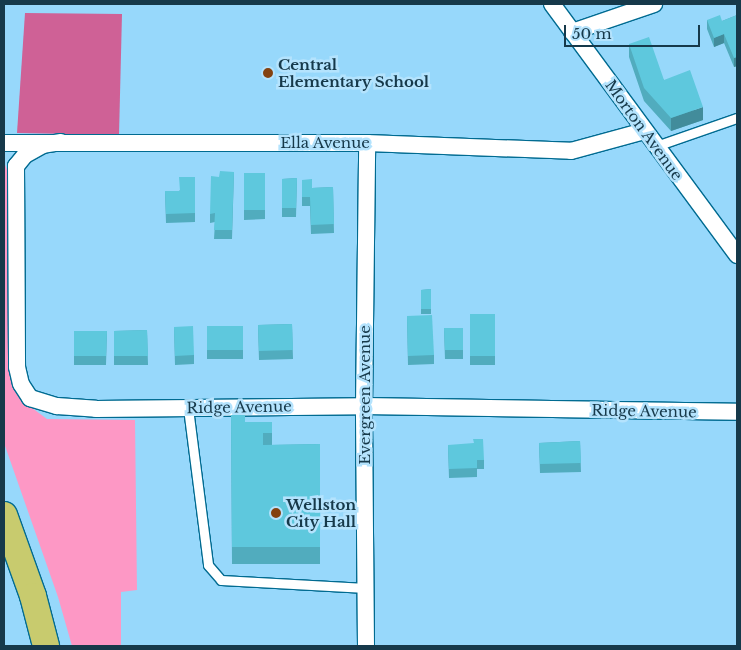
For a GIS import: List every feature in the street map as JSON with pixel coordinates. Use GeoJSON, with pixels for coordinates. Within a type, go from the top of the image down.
{"type":"FeatureCollection","features":[{"type":"Feature","properties":{"kind":"main road"},"geometry":{"type":"LineString","coordinates":[[4,515],[33,596],[46,646]]}},
{"type":"Feature","properties":{"kind":"street","name":"Morton Avenue"},"geometry":{"type":"LineString","coordinates":[[552,4],[737,255]]}},
{"type":"Feature","properties":{"kind":"street"},"geometry":{"type":"LineString","coordinates":[[572,32],[654,4]]}},
{"type":"Feature","properties":{"kind":"street","name":"Ella Avenue"},"geometry":{"type":"LineString","coordinates":[[4,143],[367,143],[571,151],[644,131]]}},
{"type":"Feature","properties":{"kind":"street","name":"Ridge Avenue"},"geometry":{"type":"LineString","coordinates":[[61,142],[43,145],[25,155],[16,166],[17,367],[21,384],[30,398],[58,406],[96,409],[364,406],[737,412]]}},
{"type":"Feature","properties":{"kind":"street","name":"Evergreen Avenue"},"geometry":{"type":"LineString","coordinates":[[366,646],[364,406],[367,143]]}},
{"type":"Feature","properties":{"kind":"lane"},"geometry":{"type":"LineString","coordinates":[[656,146],[737,118]]}},
{"type":"Feature","properties":{"kind":"lane"},"geometry":{"type":"LineString","coordinates":[[188,408],[208,566],[221,580],[366,588]]}},
{"type":"Feature","properties":{"kind":"shaded area"},"geometry":{"type":"Polygon","coordinates":[[[25,13],[122,14],[119,135],[17,133],[25,13]]]}},
{"type":"Feature","properties":{"kind":"shaded area"},"geometry":{"type":"Polygon","coordinates":[[[4,162],[9,175],[12,382],[20,399],[47,419],[135,420],[137,590],[121,592],[121,646],[72,646],[58,597],[4,443],[4,162]]]}},
{"type":"Feature","properties":{"kind":"building"},"geometry":{"type":"Polygon","coordinates":[[[720,15],[722,21],[737,15],[737,57],[734,58],[724,34],[714,38],[707,20],[720,15]]]}},
{"type":"Feature","properties":{"kind":"building"},"geometry":{"type":"Polygon","coordinates":[[[649,37],[664,80],[690,70],[703,107],[671,118],[644,88],[629,44],[649,37]]]}},
{"type":"Feature","properties":{"kind":"building"},"geometry":{"type":"Polygon","coordinates":[[[220,171],[234,172],[232,230],[214,230],[215,213],[210,214],[211,176],[219,177],[220,171]]]}},
{"type":"Feature","properties":{"kind":"building"},"geometry":{"type":"Polygon","coordinates":[[[244,173],[265,173],[265,210],[244,210],[244,173]]]}},
{"type":"Feature","properties":{"kind":"building"},"geometry":{"type":"Polygon","coordinates":[[[179,177],[195,177],[195,213],[166,214],[165,191],[180,191],[179,177]]]}},
{"type":"Feature","properties":{"kind":"building"},"geometry":{"type":"Polygon","coordinates":[[[297,178],[296,208],[282,208],[282,179],[297,178]]]}},
{"type":"Feature","properties":{"kind":"building"},"geometry":{"type":"Polygon","coordinates":[[[312,179],[312,188],[333,187],[334,224],[311,225],[310,197],[302,197],[302,180],[312,179]]]}},
{"type":"Feature","properties":{"kind":"building"},"geometry":{"type":"Polygon","coordinates":[[[431,289],[431,309],[421,309],[421,290],[431,289]]]}},
{"type":"Feature","properties":{"kind":"building"},"geometry":{"type":"Polygon","coordinates":[[[470,314],[495,314],[495,356],[470,356],[470,314]]]}},
{"type":"Feature","properties":{"kind":"building"},"geometry":{"type":"Polygon","coordinates":[[[432,315],[434,355],[408,356],[407,316],[432,315]]]}},
{"type":"Feature","properties":{"kind":"building"},"geometry":{"type":"Polygon","coordinates":[[[292,324],[293,350],[259,351],[258,325],[292,324]]]}},
{"type":"Feature","properties":{"kind":"building"},"geometry":{"type":"Polygon","coordinates":[[[193,326],[194,355],[175,356],[174,327],[193,326]]]}},
{"type":"Feature","properties":{"kind":"building"},"geometry":{"type":"Polygon","coordinates":[[[207,326],[243,326],[243,350],[207,350],[207,326]]]}},
{"type":"Feature","properties":{"kind":"building"},"geometry":{"type":"Polygon","coordinates":[[[444,328],[463,328],[463,350],[445,350],[444,328]]]}},
{"type":"Feature","properties":{"kind":"building"},"geometry":{"type":"Polygon","coordinates":[[[147,330],[148,356],[114,356],[114,331],[147,330]]]}},
{"type":"Feature","properties":{"kind":"building"},"geometry":{"type":"Polygon","coordinates":[[[74,331],[107,331],[106,356],[74,356],[74,331]]]}},
{"type":"Feature","properties":{"kind":"building","name":"Wellston City Hall"},"geometry":{"type":"Polygon","coordinates":[[[231,415],[245,415],[245,422],[272,422],[272,433],[263,433],[263,445],[320,444],[320,547],[232,547],[231,415]]]}},
{"type":"Feature","properties":{"kind":"building"},"geometry":{"type":"Polygon","coordinates":[[[473,439],[483,439],[484,460],[477,460],[477,468],[449,469],[448,445],[474,443],[473,439]]]}},
{"type":"Feature","properties":{"kind":"building"},"geometry":{"type":"Polygon","coordinates":[[[580,441],[581,463],[540,464],[539,443],[580,441]]]}},
{"type":"Feature","properties":{"kind":"place","name":"Central Elementary School"},"geometry":{"type":"Point","coordinates":[268,73]}},
{"type":"Feature","properties":{"kind":"place","name":"Wellston City Hall"},"geometry":{"type":"Point","coordinates":[276,513]}}]}
